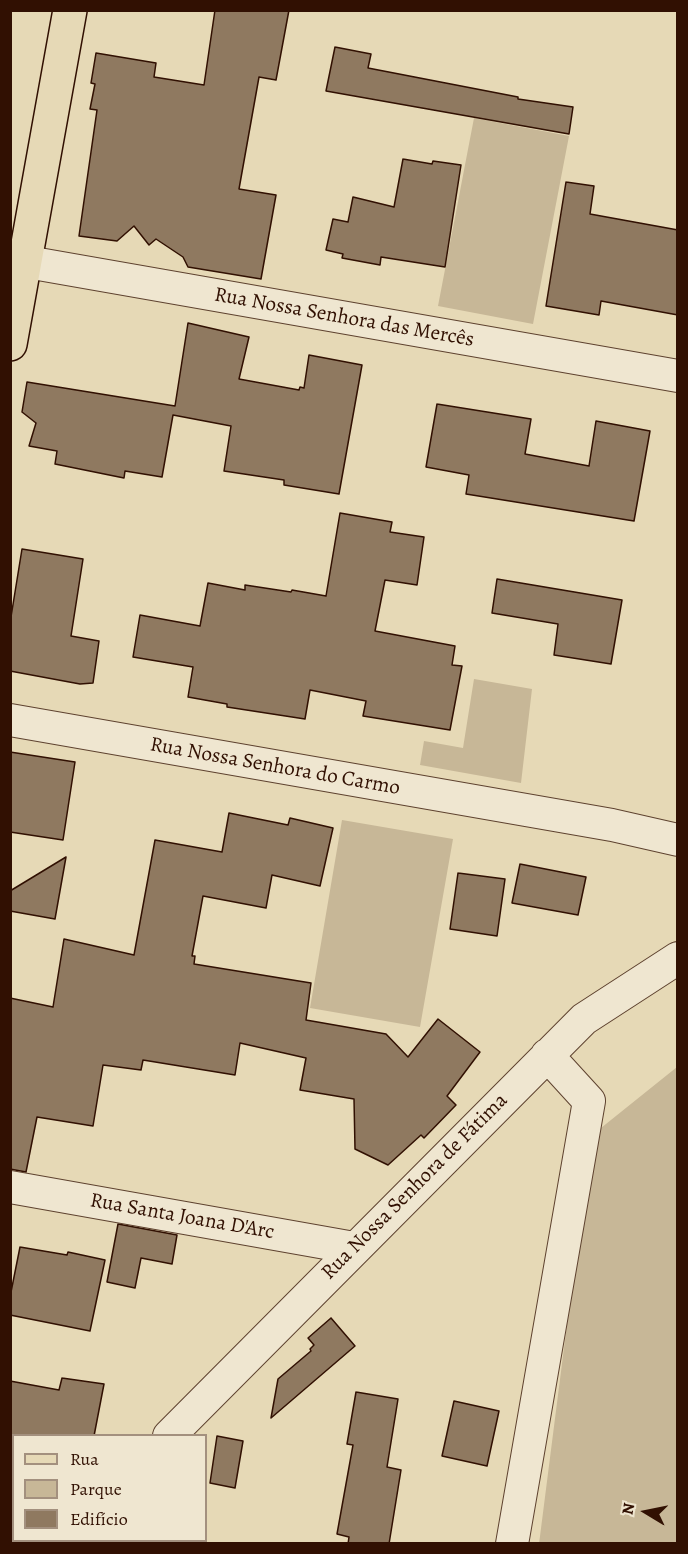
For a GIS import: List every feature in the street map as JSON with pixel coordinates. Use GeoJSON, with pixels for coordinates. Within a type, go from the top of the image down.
{"type":"FeatureCollection","features":[{"type":"Feature","properties":{"kind":"main road"},"geometry":{"type":"LineString","coordinates":[[10,345],[18,261],[70,10]]}},
{"type":"Feature","properties":{"kind":"street","name":"Rua Nossa Senhora das Mercês"},"geometry":{"type":"LineString","coordinates":[[18,261],[678,376]]}},
{"type":"Feature","properties":{"kind":"street","name":"Rua Nossa Senhora do Carmo"},"geometry":{"type":"LineString","coordinates":[[10,720],[612,825],[678,840]]}},
{"type":"Feature","properties":{"kind":"street","name":"Rua Nossa Senhora de Fátima"},"geometry":{"type":"LineString","coordinates":[[171,1434],[584,1019],[678,958]]}},
{"type":"Feature","properties":{"kind":"street"},"geometry":{"type":"LineString","coordinates":[[512,1544],[589,1101],[548,1055]]}},
{"type":"Feature","properties":{"kind":"street","name":"Rua Santa Joana D'Arc"},"geometry":{"type":"LineString","coordinates":[[10,1186],[354,1248]]}},
{"type":"Feature","properties":{"kind":"green space"},"geometry":{"type":"Polygon","coordinates":[[[474,118],[569,136],[533,324],[438,306],[474,118]]]}},
{"type":"Feature","properties":{"kind":"green space"},"geometry":{"type":"Polygon","coordinates":[[[474,679],[532,689],[521,783],[420,765],[424,741],[463,748],[474,679]]]}},
{"type":"Feature","properties":{"kind":"green space"},"geometry":{"type":"Polygon","coordinates":[[[342,820],[453,839],[420,1027],[310,1008],[342,820]]]}},
{"type":"Feature","properties":{"kind":"green space"},"geometry":{"type":"Polygon","coordinates":[[[677,1067],[677,1543],[539,1544],[591,1136],[677,1067]]]}},
{"type":"Feature","properties":{"kind":"building"},"geometry":{"type":"Polygon","coordinates":[[[215,10],[289,10],[276,80],[259,77],[239,189],[276,195],[261,279],[188,267],[183,257],[156,239],[149,245],[134,226],[117,241],[79,236],[97,110],[90,109],[95,84],[91,83],[96,53],[156,63],[154,77],[204,85],[215,10]]]}},
{"type":"Feature","properties":{"kind":"building"},"geometry":{"type":"Polygon","coordinates":[[[335,47],[371,54],[368,68],[518,97],[518,99],[573,107],[569,134],[326,91],[335,47]]]}},
{"type":"Feature","properties":{"kind":"building"},"geometry":{"type":"Polygon","coordinates":[[[403,159],[432,164],[433,161],[461,165],[445,267],[381,257],[380,265],[342,258],[343,254],[326,250],[333,219],[348,222],[353,197],[394,207],[403,159]]]}},
{"type":"Feature","properties":{"kind":"building"},"geometry":{"type":"Polygon","coordinates":[[[566,182],[594,186],[590,214],[678,230],[678,315],[601,301],[599,315],[546,306],[566,182]]]}},
{"type":"Feature","properties":{"kind":"building"},"geometry":{"type":"Polygon","coordinates":[[[188,323],[249,337],[239,379],[299,390],[300,387],[304,388],[309,355],[362,365],[339,494],[284,485],[284,480],[224,471],[231,426],[173,415],[162,477],[125,471],[124,478],[55,464],[57,451],[29,446],[36,423],[22,412],[27,382],[175,406],[188,323]]]}},
{"type":"Feature","properties":{"kind":"building"},"geometry":{"type":"Polygon","coordinates":[[[437,404],[531,419],[525,454],[589,466],[596,421],[650,431],[634,521],[466,494],[469,475],[426,467],[437,404]]]}},
{"type":"Feature","properties":{"kind":"building"},"geometry":{"type":"Polygon","coordinates":[[[340,513],[392,522],[390,532],[424,537],[417,585],[385,580],[375,631],[455,646],[452,665],[462,666],[450,730],[363,716],[366,701],[310,690],[305,719],[227,707],[227,704],[188,697],[193,667],[133,657],[140,615],[200,626],[208,583],[245,590],[245,585],[326,596],[340,513]]]}},
{"type":"Feature","properties":{"kind":"building"},"geometry":{"type":"Polygon","coordinates":[[[22,549],[83,559],[71,636],[99,641],[93,683],[80,684],[10,671],[10,623],[22,549]]]}},
{"type":"Feature","properties":{"kind":"building"},"geometry":{"type":"Polygon","coordinates":[[[497,579],[622,600],[611,664],[554,655],[558,624],[492,613],[497,579]]]}},
{"type":"Feature","properties":{"kind":"building"},"geometry":{"type":"Polygon","coordinates":[[[10,752],[75,762],[63,840],[10,832],[10,752]]]}},
{"type":"Feature","properties":{"kind":"building"},"geometry":{"type":"Polygon","coordinates":[[[229,813],[288,825],[290,818],[333,828],[320,886],[272,875],[266,908],[203,896],[192,956],[195,956],[194,964],[311,983],[306,1020],[386,1034],[408,1057],[438,1019],[480,1052],[447,1096],[456,1105],[424,1138],[421,1135],[388,1165],[355,1149],[354,1099],[300,1090],[306,1058],[240,1043],[235,1075],[143,1060],[141,1070],[103,1065],[93,1126],[37,1117],[26,1172],[10,1169],[10,998],[53,1007],[64,939],[134,955],[155,840],[222,852],[229,813]]]}},
{"type":"Feature","properties":{"kind":"building"},"geometry":{"type":"Polygon","coordinates":[[[66,857],[55,919],[10,911],[10,891],[66,857]]]}},
{"type":"Feature","properties":{"kind":"building"},"geometry":{"type":"Polygon","coordinates":[[[520,864],[586,877],[578,915],[512,903],[520,864]]]}},
{"type":"Feature","properties":{"kind":"building"},"geometry":{"type":"Polygon","coordinates":[[[458,873],[505,879],[497,936],[450,929],[458,873]]]}},
{"type":"Feature","properties":{"kind":"building"},"geometry":{"type":"Polygon","coordinates":[[[118,1224],[177,1235],[172,1264],[141,1258],[135,1288],[107,1282],[118,1224]]]}},
{"type":"Feature","properties":{"kind":"building"},"geometry":{"type":"Polygon","coordinates":[[[20,1247],[67,1255],[68,1252],[105,1260],[90,1331],[10,1315],[10,1297],[20,1247]]]}},
{"type":"Feature","properties":{"kind":"building"},"geometry":{"type":"Polygon","coordinates":[[[331,1318],[355,1346],[271,1418],[278,1379],[311,1351],[314,1345],[308,1338],[331,1318]]]}},
{"type":"Feature","properties":{"kind":"building"},"geometry":{"type":"Polygon","coordinates":[[[62,1378],[104,1384],[94,1434],[12,1434],[10,1436],[10,1381],[59,1390],[62,1378]]]}},
{"type":"Feature","properties":{"kind":"building"},"geometry":{"type":"Polygon","coordinates":[[[356,1392],[398,1399],[387,1467],[401,1470],[389,1544],[348,1544],[349,1537],[337,1534],[353,1445],[347,1444],[356,1392]]]}},
{"type":"Feature","properties":{"kind":"building"},"geometry":{"type":"Polygon","coordinates":[[[454,1401],[499,1411],[487,1466],[442,1456],[454,1401]]]}},
{"type":"Feature","properties":{"kind":"building"},"geometry":{"type":"Polygon","coordinates":[[[217,1436],[243,1441],[235,1488],[210,1483],[217,1436]]]}}]}
